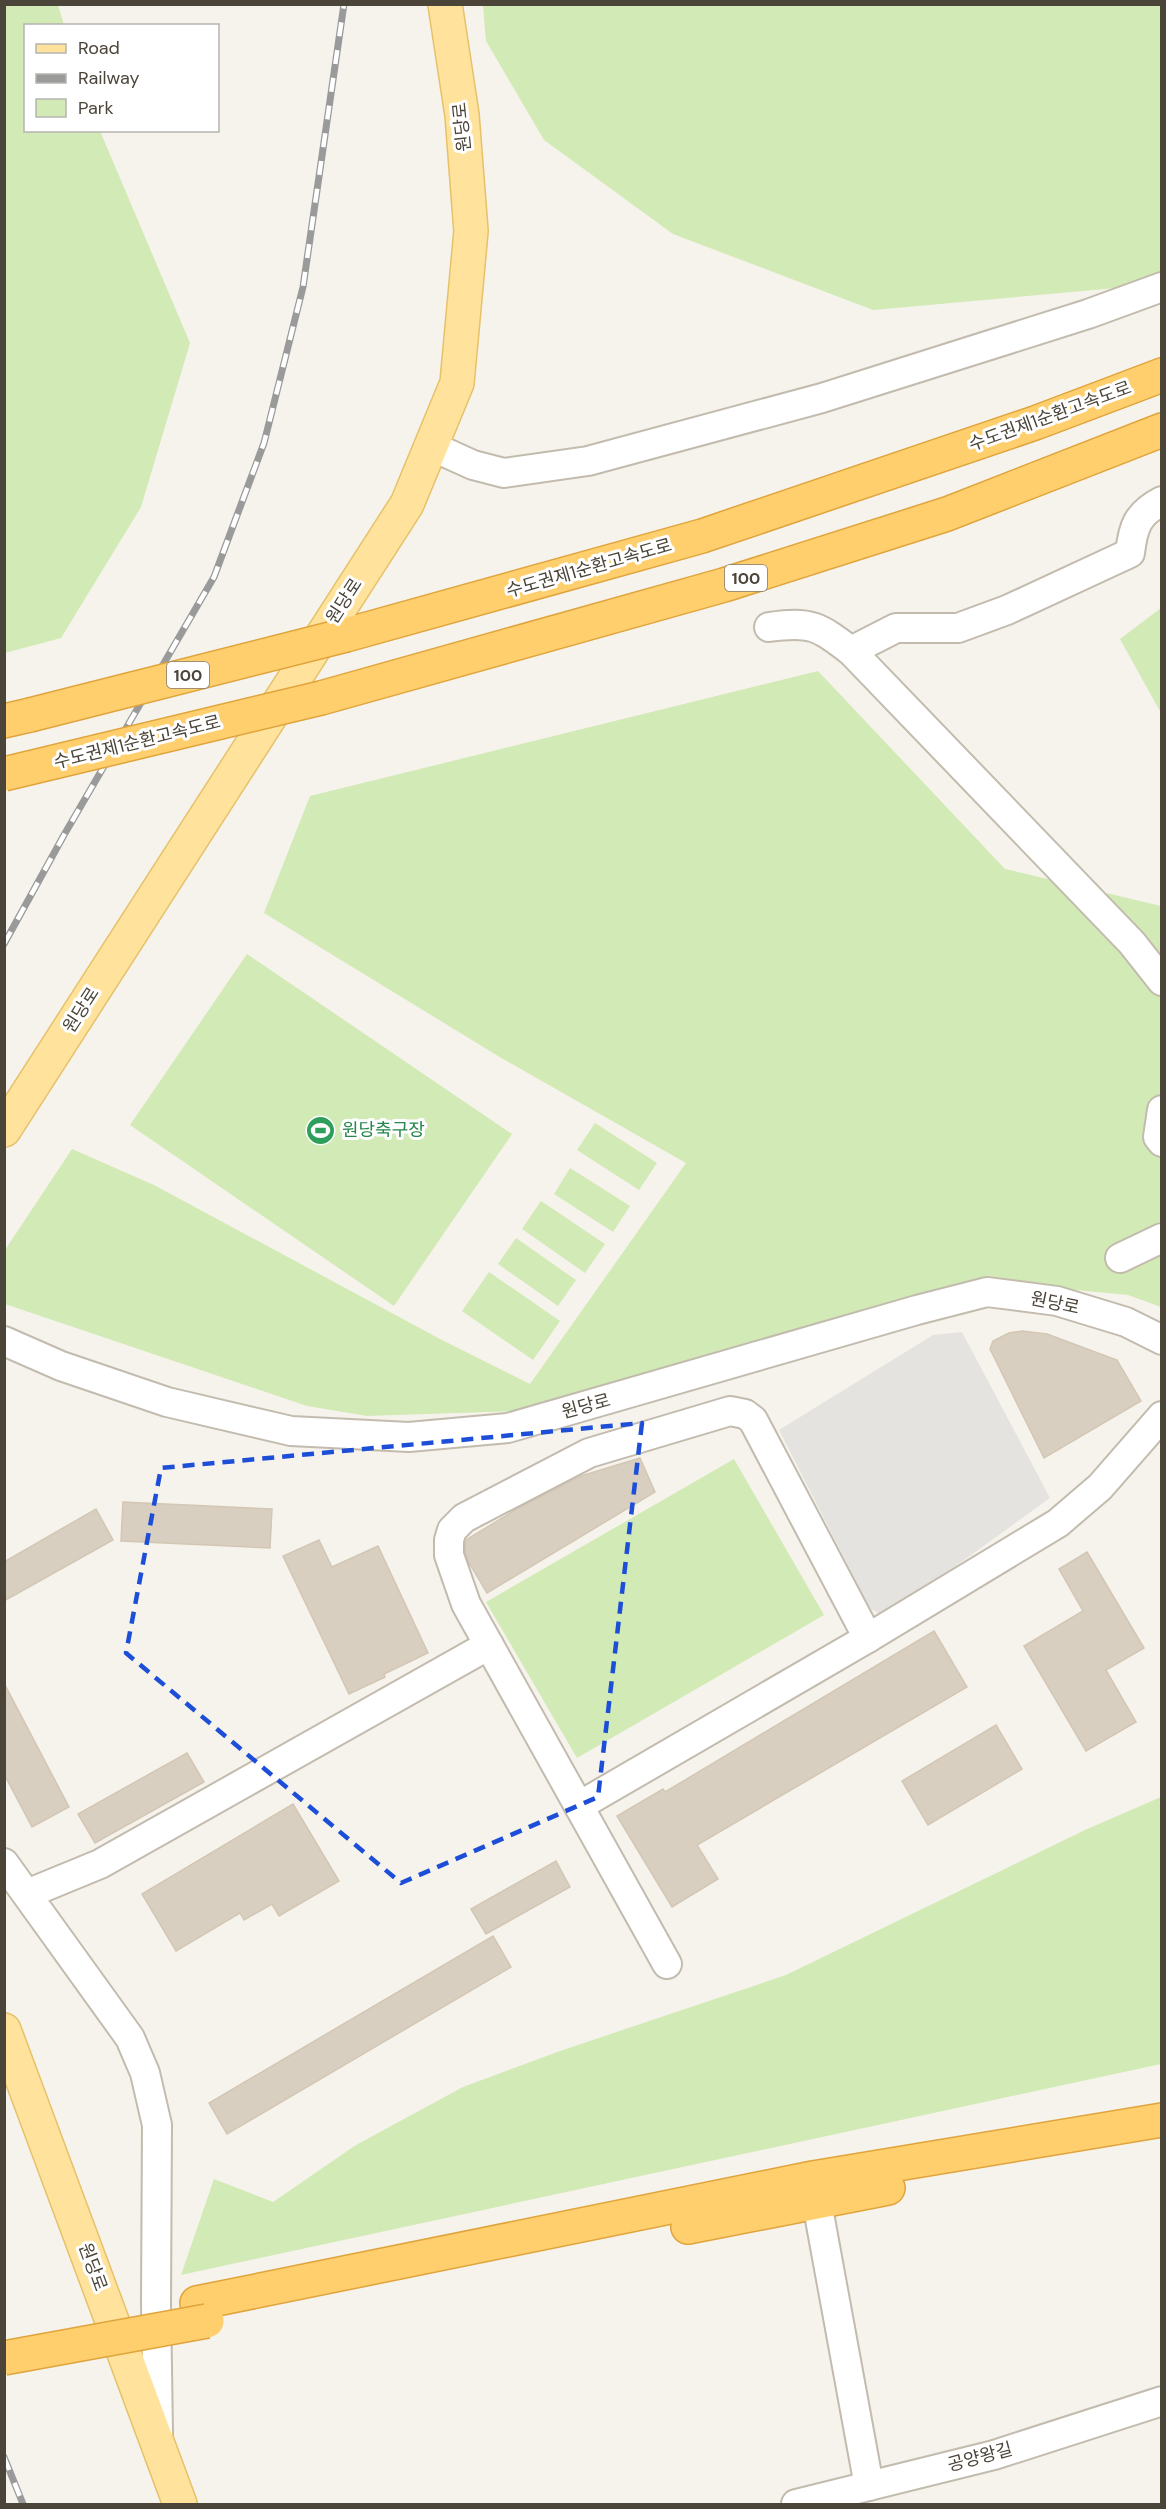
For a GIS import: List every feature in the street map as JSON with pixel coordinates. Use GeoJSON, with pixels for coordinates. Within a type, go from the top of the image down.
{"type":"FeatureCollection","features":[{"type":"Feature","properties":{"kind":"highway","name":"수도권제1순환고속도로"},"geometry":{"type":"LineString","coordinates":[[17,718],[346,635],[702,536],[1035,423],[1161,375]]}},
{"type":"Feature","properties":{"kind":"highway","name":"수도권제1순환고속도로"},"geometry":{"type":"LineString","coordinates":[[4,774],[321,698],[736,582],[947,514],[1161,430]]}},
{"type":"Feature","properties":{"kind":"highway"},"geometry":{"type":"LineString","coordinates":[[4,2358],[202,2312],[1161,2120]]}},
{"type":"Feature","properties":{"kind":"highway"},"geometry":{"type":"LineString","coordinates":[[815,2190],[1161,2137]]}},
{"type":"Feature","properties":{"kind":"highway"},"geometry":{"type":"LineString","coordinates":[[4,2339],[202,2312]]}},
{"type":"Feature","properties":{"kind":"main road","name":"원당로"},"geometry":{"type":"LineString","coordinates":[[4,1130],[406,504],[457,383],[471,231],[462,115],[445,4]]}},
{"type":"Feature","properties":{"kind":"main road","name":"원당로"},"geometry":{"type":"LineString","coordinates":[[4,2030],[180,2505]]}},
{"type":"Feature","properties":{"kind":"street"},"geometry":{"type":"LineString","coordinates":[[431,446],[473,465],[504,474],[588,461],[822,398],[1088,314],[1161,287]]}},
{"type":"Feature","properties":{"kind":"street"},"geometry":{"type":"LineString","coordinates":[[851,651],[896,628],[958,628],[1007,610],[1130,554],[1134,527],[1146,509],[1161,501]]}},
{"type":"Feature","properties":{"kind":"street"},"geometry":{"type":"LineString","coordinates":[[769,627],[791,624],[814,626],[851,651],[1116,926],[1161,981]]}},
{"type":"Feature","properties":{"kind":"street"},"geometry":{"type":"LineString","coordinates":[[1161,1110],[1158,1137],[1161,1142]]}},
{"type":"Feature","properties":{"kind":"street"},"geometry":{"type":"LineString","coordinates":[[1120,1258],[1161,1238]]}},
{"type":"Feature","properties":{"kind":"street","name":"원당로"},"geometry":{"type":"LineString","coordinates":[[4,1341],[61,1366],[179,1405],[291,1431],[409,1437],[508,1428],[917,1310],[987,1293],[1057,1301],[1126,1322],[1161,1340]]}},
{"type":"Feature","properties":{"kind":"street"},"geometry":{"type":"LineString","coordinates":[[667,1964],[466,1604],[449,1555],[452,1530],[464,1518],[589,1453],[730,1411],[745,1414],[753,1420],[868,1638]]}},
{"type":"Feature","properties":{"kind":"street"},"geometry":{"type":"LineString","coordinates":[[579,1806],[868,1638],[1058,1523],[1100,1487],[1161,1416]]}},
{"type":"Feature","properties":{"kind":"street"},"geometry":{"type":"LineString","coordinates":[[27,1894],[100,1864],[489,1645]]}},
{"type":"Feature","properties":{"kind":"street"},"geometry":{"type":"LineString","coordinates":[[4,1863],[130,2038],[145,2073],[157,2125],[158,2444]]}},
{"type":"Feature","properties":{"kind":"street"},"geometry":{"type":"LineString","coordinates":[[815,2190],[869,2486]]}},
{"type":"Feature","properties":{"kind":"street","name":"공양왕길"},"geometry":{"type":"LineString","coordinates":[[796,2505],[994,2455],[1161,2402]]}},
{"type":"Feature","properties":{"kind":"highlighted area"},"geometry":{"type":"Polygon","coordinates":[[[642,1423],[598,1797],[401,1883],[126,1653],[161,1468],[642,1423]]]}},
{"type":"Feature","properties":{"kind":"green space"},"geometry":{"type":"Polygon","coordinates":[[[5,4],[58,5],[64,24],[24,24],[24,132],[100,132],[190,343],[141,507],[61,638],[5,653],[5,4]]]}},
{"type":"Feature","properties":{"kind":"green space"},"geometry":{"type":"Polygon","coordinates":[[[483,5],[1161,5],[1161,284],[873,310],[673,234],[544,140],[486,41],[483,5]]]}},
{"type":"Feature","properties":{"kind":"green space"},"geometry":{"type":"Polygon","coordinates":[[[1161,608],[1161,713],[1120,639],[1161,608]]]}},
{"type":"Feature","properties":{"kind":"green space"},"geometry":{"type":"Polygon","coordinates":[[[818,671],[1005,869],[1161,906],[1161,1307],[1128,1295],[972,1280],[631,1383],[516,1411],[367,1416],[307,1406],[5,1304],[5,1250],[72,1149],[154,1185],[440,1339],[530,1384],[686,1163],[503,1059],[264,913],[310,796],[818,671]]]}},
{"type":"Feature","properties":{"kind":"green space","name":"원당축구장"},"geometry":{"type":"Polygon","coordinates":[[[247,954],[512,1134],[394,1306],[130,1125],[247,954]]]}},
{"type":"Feature","properties":{"kind":"green space"},"geometry":{"type":"Polygon","coordinates":[[[595,1123],[657,1163],[639,1190],[577,1150],[595,1123]]]}},
{"type":"Feature","properties":{"kind":"green space"},"geometry":{"type":"Polygon","coordinates":[[[570,1168],[630,1206],[613,1232],[554,1194],[570,1168]]]}},
{"type":"Feature","properties":{"kind":"green space"},"geometry":{"type":"Polygon","coordinates":[[[541,1201],[605,1244],[585,1273],[522,1229],[541,1201]]]}},
{"type":"Feature","properties":{"kind":"green space"},"geometry":{"type":"Polygon","coordinates":[[[516,1238],[576,1280],[558,1306],[498,1264],[516,1238]]]}},
{"type":"Feature","properties":{"kind":"green space"},"geometry":{"type":"Polygon","coordinates":[[[489,1272],[560,1321],[533,1360],[462,1311],[489,1272]]]}},
{"type":"Feature","properties":{"kind":"green space"},"geometry":{"type":"Polygon","coordinates":[[[734,1459],[824,1615],[577,1758],[486,1602],[734,1459]]]}},
{"type":"Feature","properties":{"kind":"green space"},"geometry":{"type":"Polygon","coordinates":[[[1161,1797],[1161,2064],[181,2275],[214,2179],[273,2202],[356,2145],[463,2087],[560,2051],[786,1975],[1085,1830],[1161,1797]]]}},
{"type":"Feature","properties":{"kind":"shaded area"},"geometry":{"type":"Polygon","coordinates":[[[962,1332],[1050,1498],[895,1610],[880,1614],[871,1609],[865,1599],[779,1430],[933,1335],[962,1332]]]}},
{"type":"Feature","properties":{"kind":"building"},"geometry":{"type":"Polygon","coordinates":[[[1022,1331],[1047,1334],[1117,1360],[1141,1401],[1044,1458],[990,1349],[993,1341],[1009,1333],[1022,1331]]]}},
{"type":"Feature","properties":{"kind":"building"},"geometry":{"type":"Polygon","coordinates":[[[640,1458],[655,1492],[487,1593],[468,1561],[465,1552],[466,1540],[520,1507],[581,1476],[640,1458]]]}},
{"type":"Feature","properties":{"kind":"building"},"geometry":{"type":"Polygon","coordinates":[[[123,1502],[272,1509],[270,1548],[121,1541],[123,1502]]]}},
{"type":"Feature","properties":{"kind":"building"},"geometry":{"type":"Polygon","coordinates":[[[96,1509],[113,1540],[4,1601],[4,1562],[96,1509]]]}},
{"type":"Feature","properties":{"kind":"building"},"geometry":{"type":"Polygon","coordinates":[[[319,1540],[332,1567],[378,1546],[428,1653],[349,1694],[283,1556],[319,1540]]]}},
{"type":"Feature","properties":{"kind":"building"},"geometry":{"type":"Polygon","coordinates":[[[1087,1552],[1144,1648],[1106,1670],[1136,1722],[1086,1751],[1024,1646],[1083,1611],[1059,1569],[1087,1552]]]}},
{"type":"Feature","properties":{"kind":"building"},"geometry":{"type":"Polygon","coordinates":[[[934,1631],[967,1687],[697,1845],[718,1879],[672,1907],[617,1816],[663,1789],[665,1792],[934,1631]]]}},
{"type":"Feature","properties":{"kind":"building"},"geometry":{"type":"Polygon","coordinates":[[[4,1683],[69,1807],[32,1827],[4,1774],[4,1683]]]}},
{"type":"Feature","properties":{"kind":"building"},"geometry":{"type":"Polygon","coordinates":[[[996,1725],[1022,1769],[928,1825],[902,1781],[996,1725]]]}},
{"type":"Feature","properties":{"kind":"building"},"geometry":{"type":"Polygon","coordinates":[[[187,1753],[204,1782],[95,1843],[78,1814],[187,1753]]]}},
{"type":"Feature","properties":{"kind":"building"},"geometry":{"type":"Polygon","coordinates":[[[293,1804],[339,1881],[279,1916],[272,1904],[244,1920],[240,1913],[176,1951],[142,1894],[293,1804]]]}},
{"type":"Feature","properties":{"kind":"building"},"geometry":{"type":"Polygon","coordinates":[[[556,1861],[570,1887],[486,1934],[471,1909],[556,1861]]]}},
{"type":"Feature","properties":{"kind":"building"},"geometry":{"type":"Polygon","coordinates":[[[493,1936],[511,1967],[227,2134],[209,2103],[493,1936]]]}},
{"type":"Feature","properties":{"kind":"railway"},"geometry":{"type":"LineString","coordinates":[[4,944],[64,835],[214,577],[264,443],[303,287],[344,4]]}},
{"type":"Feature","properties":{"kind":"railway"},"geometry":{"type":"LineString","coordinates":[[4,2457],[23,2504]]}},
{"type":"Feature","properties":{"kind":"place","name":"원당축구장"},"geometry":{"type":"Point","coordinates":[321,1130]}}]}
